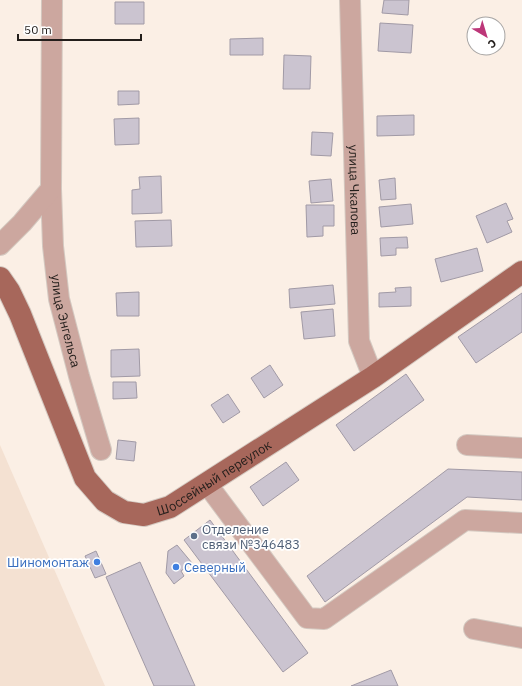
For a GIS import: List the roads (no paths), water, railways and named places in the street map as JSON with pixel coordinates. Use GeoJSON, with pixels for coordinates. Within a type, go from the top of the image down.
{"type":"FeatureCollection","features":[{"type":"Feature","properties":{"kind":"main road","name":"Шоссейный переулок"},"geometry":{"type":"LineString","coordinates":[[0,278],[9,291],[20,314],[85,478],[105,501],[124,512],[144,515],[170,507],[207,484],[373,377],[522,272]]}},
{"type":"Feature","properties":{"kind":"street","name":"улица Энгельса"},"geometry":{"type":"LineString","coordinates":[[52,0],[52,246],[59,299],[79,376],[101,450]]}},
{"type":"Feature","properties":{"kind":"street","name":"улица Чкалова"},"geometry":{"type":"LineString","coordinates":[[350,0],[359,341],[373,377]]}},
{"type":"Feature","properties":{"kind":"street"},"geometry":{"type":"LineString","coordinates":[[0,245],[22,223],[51,189]]}},
{"type":"Feature","properties":{"kind":"street"},"geometry":{"type":"LineString","coordinates":[[468,445],[522,448]]}},
{"type":"Feature","properties":{"kind":"street"},"geometry":{"type":"LineString","coordinates":[[207,484],[306,618],[324,619],[465,520],[522,523]]}},
{"type":"Feature","properties":{"kind":"street"},"geometry":{"type":"LineString","coordinates":[[474,629],[522,638]]}},
{"type":"Feature","properties":{"kind":"place","name":"Отделение связи №346483"},"geometry":{"type":"Point","coordinates":[194,536]}},
{"type":"Feature","properties":{"kind":"place","name":"Шиномонтаж"},"geometry":{"type":"Point","coordinates":[97,562]}},
{"type":"Feature","properties":{"kind":"place","name":"Северный"},"geometry":{"type":"Point","coordinates":[176,567]}}]}
